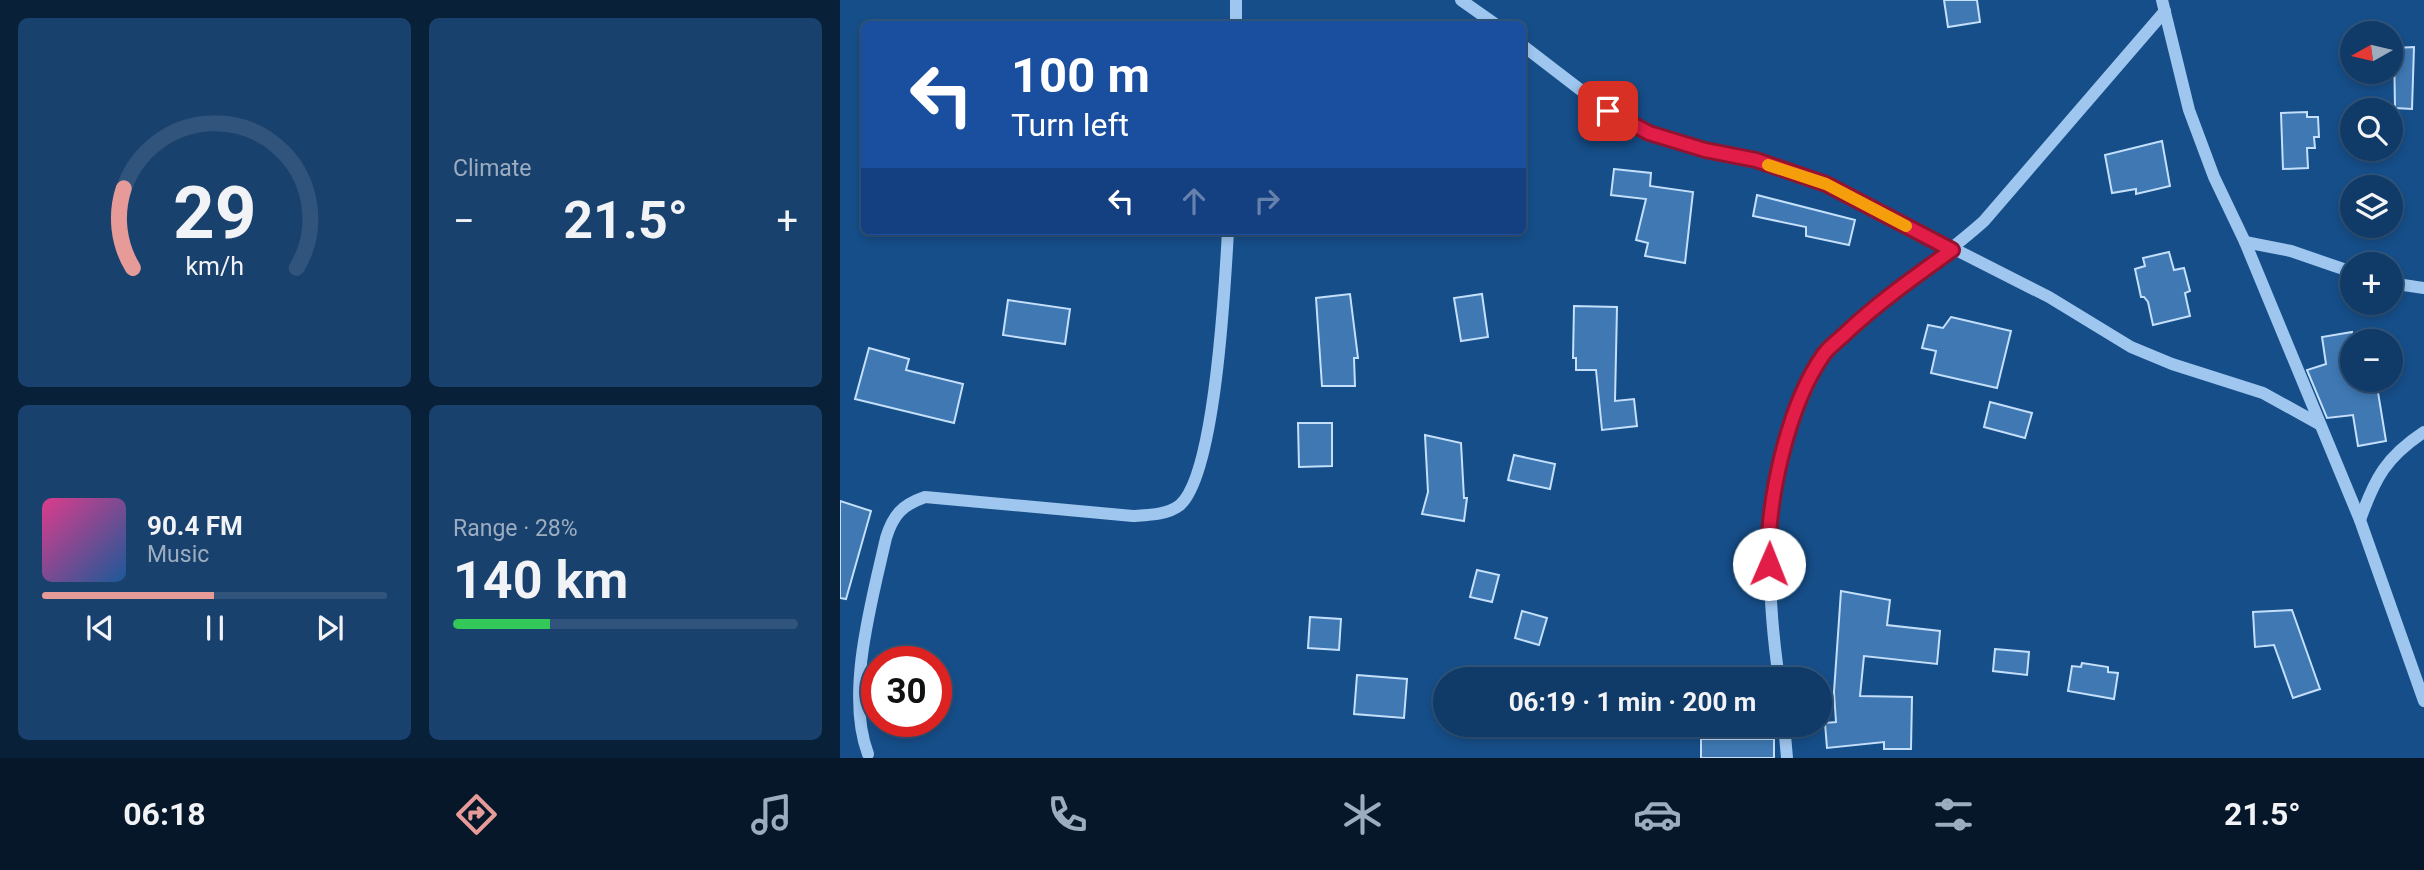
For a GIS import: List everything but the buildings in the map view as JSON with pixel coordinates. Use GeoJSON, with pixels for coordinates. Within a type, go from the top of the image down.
{"type":"FeatureCollection","features":[{"type":"Feature","properties":{"kind":"street"},"geometry":{"type":"LineString","coordinates":[[1236,0],[1236,21]]}},
{"type":"Feature","properties":{"kind":"street"},"geometry":{"type":"LineString","coordinates":[[1461,0],[1491,21]]}},
{"type":"Feature","properties":{"kind":"street"},"geometry":{"type":"LineString","coordinates":[[2163,6],[2189,110],[2214,177],[2245,242],[2360,520],[2424,701]]}},
{"type":"Feature","properties":{"kind":"street"},"geometry":{"type":"LineString","coordinates":[[1777,667],[1772,631],[1768,541],[1779,463],[1797,407],[1824,354],[1878,303],[1952,250],[1984,221],[2163,6]]}},
{"type":"Feature","properties":{"kind":"street"},"geometry":{"type":"LineString","coordinates":[[1526,48],[1608,111],[1649,133],[1705,150],[1756,160],[1826,184],[2049,297],[2130,347],[2172,364],[2263,393],[2319,424]]}},
{"type":"Feature","properties":{"kind":"street"},"geometry":{"type":"LineString","coordinates":[[868,754],[859,715],[862,664],[886,538],[892,520],[907,503],[925,497],[1133,516],[1159,515],[1180,505],[1197,477],[1207,430],[1219,342],[1228,235]]}},
{"type":"Feature","properties":{"kind":"street"},"geometry":{"type":"LineString","coordinates":[[2245,242],[2291,251],[2340,268]]}},
{"type":"Feature","properties":{"kind":"street"},"geometry":{"type":"LineString","coordinates":[[2403,286],[2424,288]]}},
{"type":"Feature","properties":{"kind":"street"},"geometry":{"type":"LineString","coordinates":[[2360,520],[2372,486],[2383,466],[2424,432]]}},
{"type":"Feature","properties":{"kind":"street"},"geometry":{"type":"LineString","coordinates":[[1785,737],[1787,758]]}},
{"type":"Feature","properties":{"kind":"slow traffic"},"geometry":{"type":"LineString","coordinates":[[1768,165],[1826,184],[1906,226]]}},
{"type":"Feature","properties":{"kind":"route"},"geometry":{"type":"LineString","coordinates":[[1608,111],[1649,133],[1705,150],[1756,160],[1826,184],[1952,250],[1878,303],[1824,354],[1797,407],[1779,463],[1768,541],[1769,564]]}}]}
